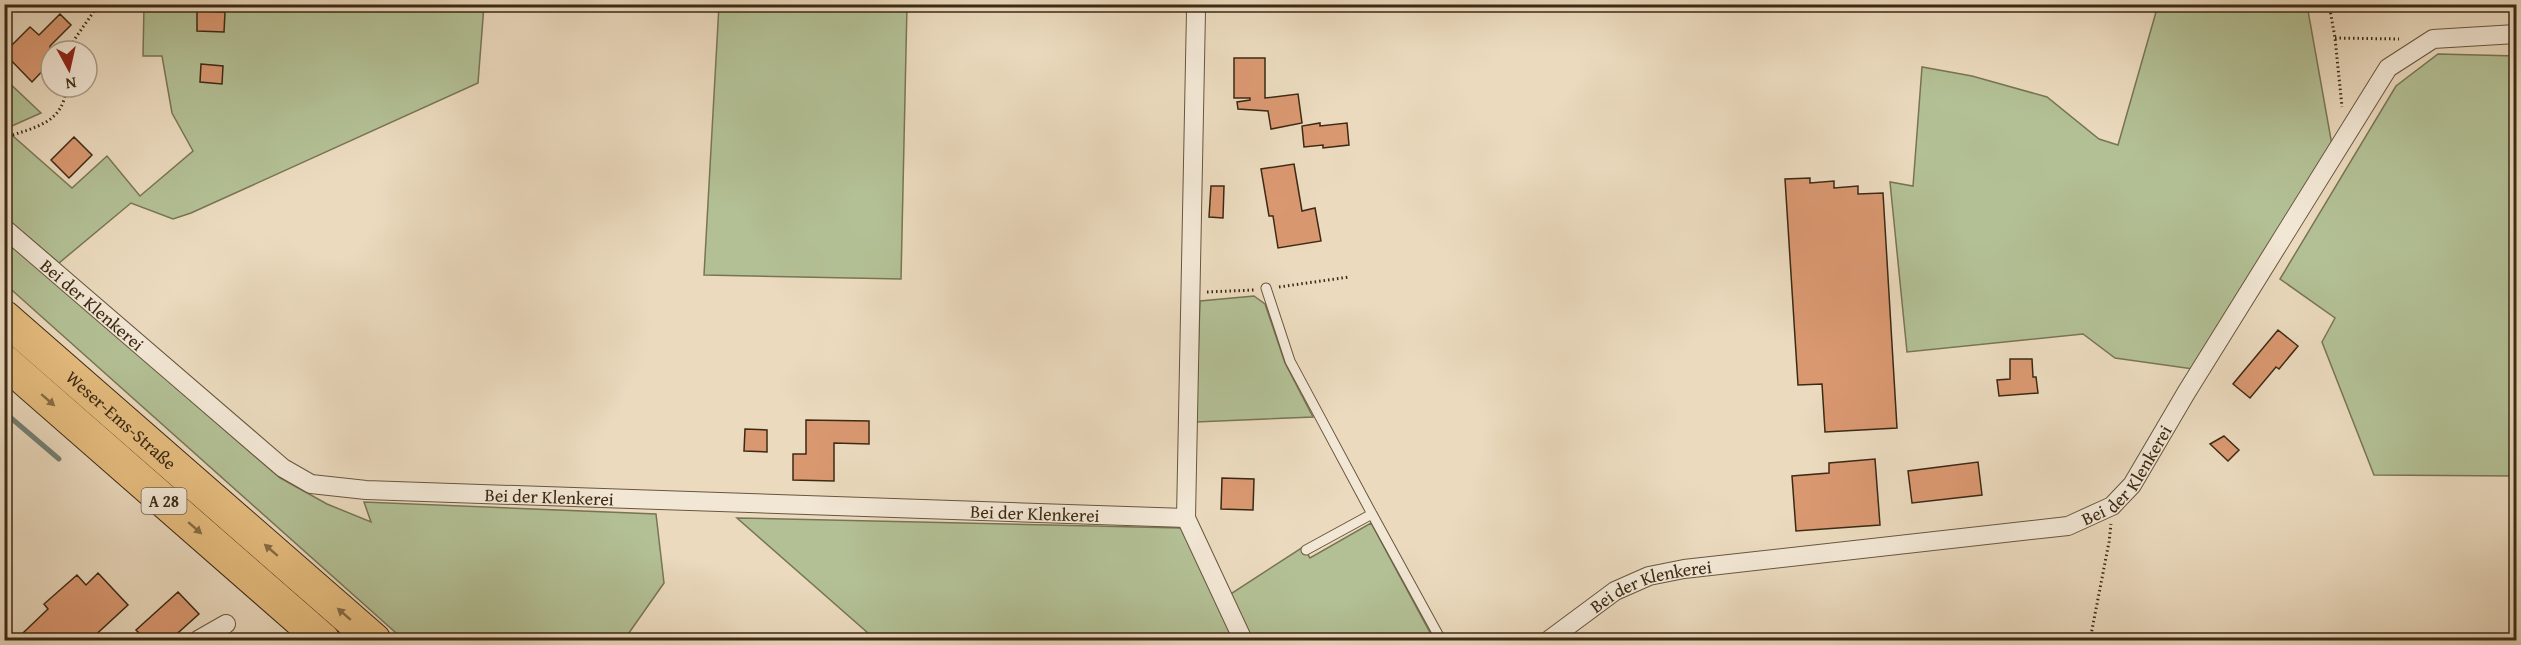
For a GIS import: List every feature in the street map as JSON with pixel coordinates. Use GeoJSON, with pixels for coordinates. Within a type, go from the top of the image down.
{"type":"FeatureCollection","features":[{"type":"Feature","properties":{"kind":"highway","name":"Weser-Ems-Straße"},"geometry":{"type":"LineString","coordinates":[[4,316],[374,640]]}},
{"type":"Feature","properties":{"kind":"highway","name":"Weser-Ems-Straße"},"geometry":{"type":"LineString","coordinates":[[4,361],[323,640]]}},
{"type":"Feature","properties":{"kind":"street"},"geometry":{"type":"LineString","coordinates":[[1196,11],[1186,518],[1242,640]]}},
{"type":"Feature","properties":{"kind":"street","name":"Bei der Klenkerei"},"geometry":{"type":"LineString","coordinates":[[1549,640],[1615,591],[1649,576],[1684,569],[2068,526],[2112,506],[2132,485],[2186,393],[2388,68],[2433,39],[2517,34]]}},
{"type":"Feature","properties":{"kind":"street","name":"Bei der Klenkerei"},"geometry":{"type":"LineString","coordinates":[[4,228],[283,468],[311,484],[366,490],[1186,518]]}},
{"type":"Feature","properties":{"kind":"street"},"geometry":{"type":"LineString","coordinates":[[198,640],[226,624]]}},
{"type":"Feature","properties":{"kind":"lane"},"geometry":{"type":"LineString","coordinates":[[1266,288],[1290,361],[1441,640]]}},
{"type":"Feature","properties":{"kind":"lane"},"geometry":{"type":"LineString","coordinates":[[1306,550],[1372,514]]}},
{"type":"Feature","properties":{"kind":"path"},"geometry":{"type":"LineString","coordinates":[[75,39],[99,4]]}},
{"type":"Feature","properties":{"kind":"path"},"geometry":{"type":"LineString","coordinates":[[2329,4],[2335,38],[2345,138]]}},
{"type":"Feature","properties":{"kind":"path"},"geometry":{"type":"LineString","coordinates":[[2335,38],[2433,39]]}},
{"type":"Feature","properties":{"kind":"path"},"geometry":{"type":"LineString","coordinates":[[4,138],[46,123],[61,110],[63,99]]}},
{"type":"Feature","properties":{"kind":"path"},"geometry":{"type":"LineString","coordinates":[[2090,640],[2109,542],[2112,506]]}},
{"type":"Feature","properties":{"kind":"green space"},"geometry":{"type":"Polygon","coordinates":[[[144,5],[484,5],[478,83],[191,213],[173,219],[131,203],[59,263],[5,217],[4,78],[41,113],[5,129],[72,188],[107,156],[140,196],[193,151],[172,113],[162,56],[143,56],[144,5]]]}},
{"type":"Feature","properties":{"kind":"green space"},"geometry":{"type":"Polygon","coordinates":[[[719,5],[907,5],[901,279],[704,275],[719,5]]]}},
{"type":"Feature","properties":{"kind":"green space"},"geometry":{"type":"Polygon","coordinates":[[[2158,5],[2307,5],[2332,145],[2193,369],[2115,358],[2083,334],[1907,352],[1890,182],[1913,186],[1922,67],[1972,76],[2047,97],[2099,139],[2118,145],[2158,5]]]}},
{"type":"Feature","properties":{"kind":"green space"},"geometry":{"type":"Polygon","coordinates":[[[2438,54],[2516,56],[2516,476],[2374,475],[2322,342],[2335,318],[2280,279],[2396,86],[2438,54]]]}},
{"type":"Feature","properties":{"kind":"green space"},"geometry":{"type":"Polygon","coordinates":[[[5,239],[280,478],[327,504],[371,522],[364,502],[656,514],[664,583],[624,640],[404,640],[5,284],[5,239]]]}},
{"type":"Feature","properties":{"kind":"green space"},"geometry":{"type":"Polygon","coordinates":[[[1254,296],[1265,304],[1285,363],[1313,417],[1196,422],[1200,301],[1254,296]]]}},
{"type":"Feature","properties":{"kind":"green space"},"geometry":{"type":"Polygon","coordinates":[[[737,518],[1180,528],[1185,531],[1235,640],[876,640],[737,518]]]}},
{"type":"Feature","properties":{"kind":"green space"},"geometry":{"type":"Polygon","coordinates":[[[1371,523],[1434,640],[1250,640],[1229,595],[1303,547],[1310,558],[1371,523]]]}},
{"type":"Feature","properties":{"kind":"building"},"geometry":{"type":"Polygon","coordinates":[[[197,11],[225,12],[224,32],[197,31],[197,11]]]}},
{"type":"Feature","properties":{"kind":"building"},"geometry":{"type":"Polygon","coordinates":[[[60,14],[71,25],[57,39],[39,39],[39,75],[32,82],[4,53],[30,27],[39,35],[60,14]]]}},
{"type":"Feature","properties":{"kind":"building"},"geometry":{"type":"Polygon","coordinates":[[[1234,58],[1265,58],[1265,98],[1298,94],[1302,123],[1271,129],[1268,111],[1238,109],[1237,102],[1250,100],[1250,98],[1234,98],[1234,58]]]}},
{"type":"Feature","properties":{"kind":"building"},"geometry":{"type":"Polygon","coordinates":[[[201,64],[223,66],[222,84],[200,82],[201,64]]]}},
{"type":"Feature","properties":{"kind":"building"},"geometry":{"type":"Polygon","coordinates":[[[1320,123],[1320,126],[1347,123],[1349,145],[1323,148],[1323,145],[1304,147],[1302,126],[1320,123]]]}},
{"type":"Feature","properties":{"kind":"building"},"geometry":{"type":"Polygon","coordinates":[[[74,137],[92,155],[69,178],[51,160],[74,137]]]}},
{"type":"Feature","properties":{"kind":"building"},"geometry":{"type":"Polygon","coordinates":[[[1294,164],[1302,211],[1315,208],[1321,241],[1278,248],[1273,216],[1269,216],[1261,169],[1294,164]]]}},
{"type":"Feature","properties":{"kind":"building"},"geometry":{"type":"Polygon","coordinates":[[[1810,178],[1810,183],[1834,181],[1834,188],[1858,186],[1858,194],[1883,193],[1897,428],[1825,432],[1822,384],[1798,385],[1785,179],[1810,178]]]}},
{"type":"Feature","properties":{"kind":"building"},"geometry":{"type":"Polygon","coordinates":[[[1211,186],[1224,186],[1223,218],[1209,217],[1211,186]]]}},
{"type":"Feature","properties":{"kind":"building"},"geometry":{"type":"Polygon","coordinates":[[[2278,330],[2298,346],[2279,369],[2276,367],[2250,398],[2233,384],[2278,330]]]}},
{"type":"Feature","properties":{"kind":"building"},"geometry":{"type":"Polygon","coordinates":[[[2010,359],[2032,359],[2033,377],[2036,377],[2038,393],[1999,396],[1997,380],[2010,379],[2010,359]]]}},
{"type":"Feature","properties":{"kind":"building"},"geometry":{"type":"Polygon","coordinates":[[[806,420],[869,421],[869,444],[834,443],[834,481],[793,480],[793,454],[806,454],[806,420]]]}},
{"type":"Feature","properties":{"kind":"building"},"geometry":{"type":"Polygon","coordinates":[[[745,429],[767,430],[767,452],[744,451],[745,429]]]}},
{"type":"Feature","properties":{"kind":"building"},"geometry":{"type":"Polygon","coordinates":[[[2224,436],[2239,450],[2228,461],[2210,444],[2224,436]]]}},
{"type":"Feature","properties":{"kind":"building"},"geometry":{"type":"Polygon","coordinates":[[[1875,459],[1880,525],[1796,531],[1792,476],[1829,473],[1829,463],[1875,459]]]}},
{"type":"Feature","properties":{"kind":"building"},"geometry":{"type":"Polygon","coordinates":[[[1978,462],[1982,495],[1912,503],[1908,471],[1978,462]]]}},
{"type":"Feature","properties":{"kind":"building"},"geometry":{"type":"Polygon","coordinates":[[[1222,478],[1254,479],[1253,510],[1221,509],[1222,478]]]}},
{"type":"Feature","properties":{"kind":"building"},"geometry":{"type":"Polygon","coordinates":[[[98,573],[128,605],[90,640],[31,640],[23,633],[48,609],[44,604],[77,575],[86,585],[98,573]]]}},
{"type":"Feature","properties":{"kind":"building"},"geometry":{"type":"Polygon","coordinates":[[[178,592],[199,614],[170,640],[146,640],[136,630],[178,592]]]}},
{"type":"Feature","properties":{"kind":"waterway"},"geometry":{"type":"LineString","coordinates":[[4,412],[59,459]]}}]}
